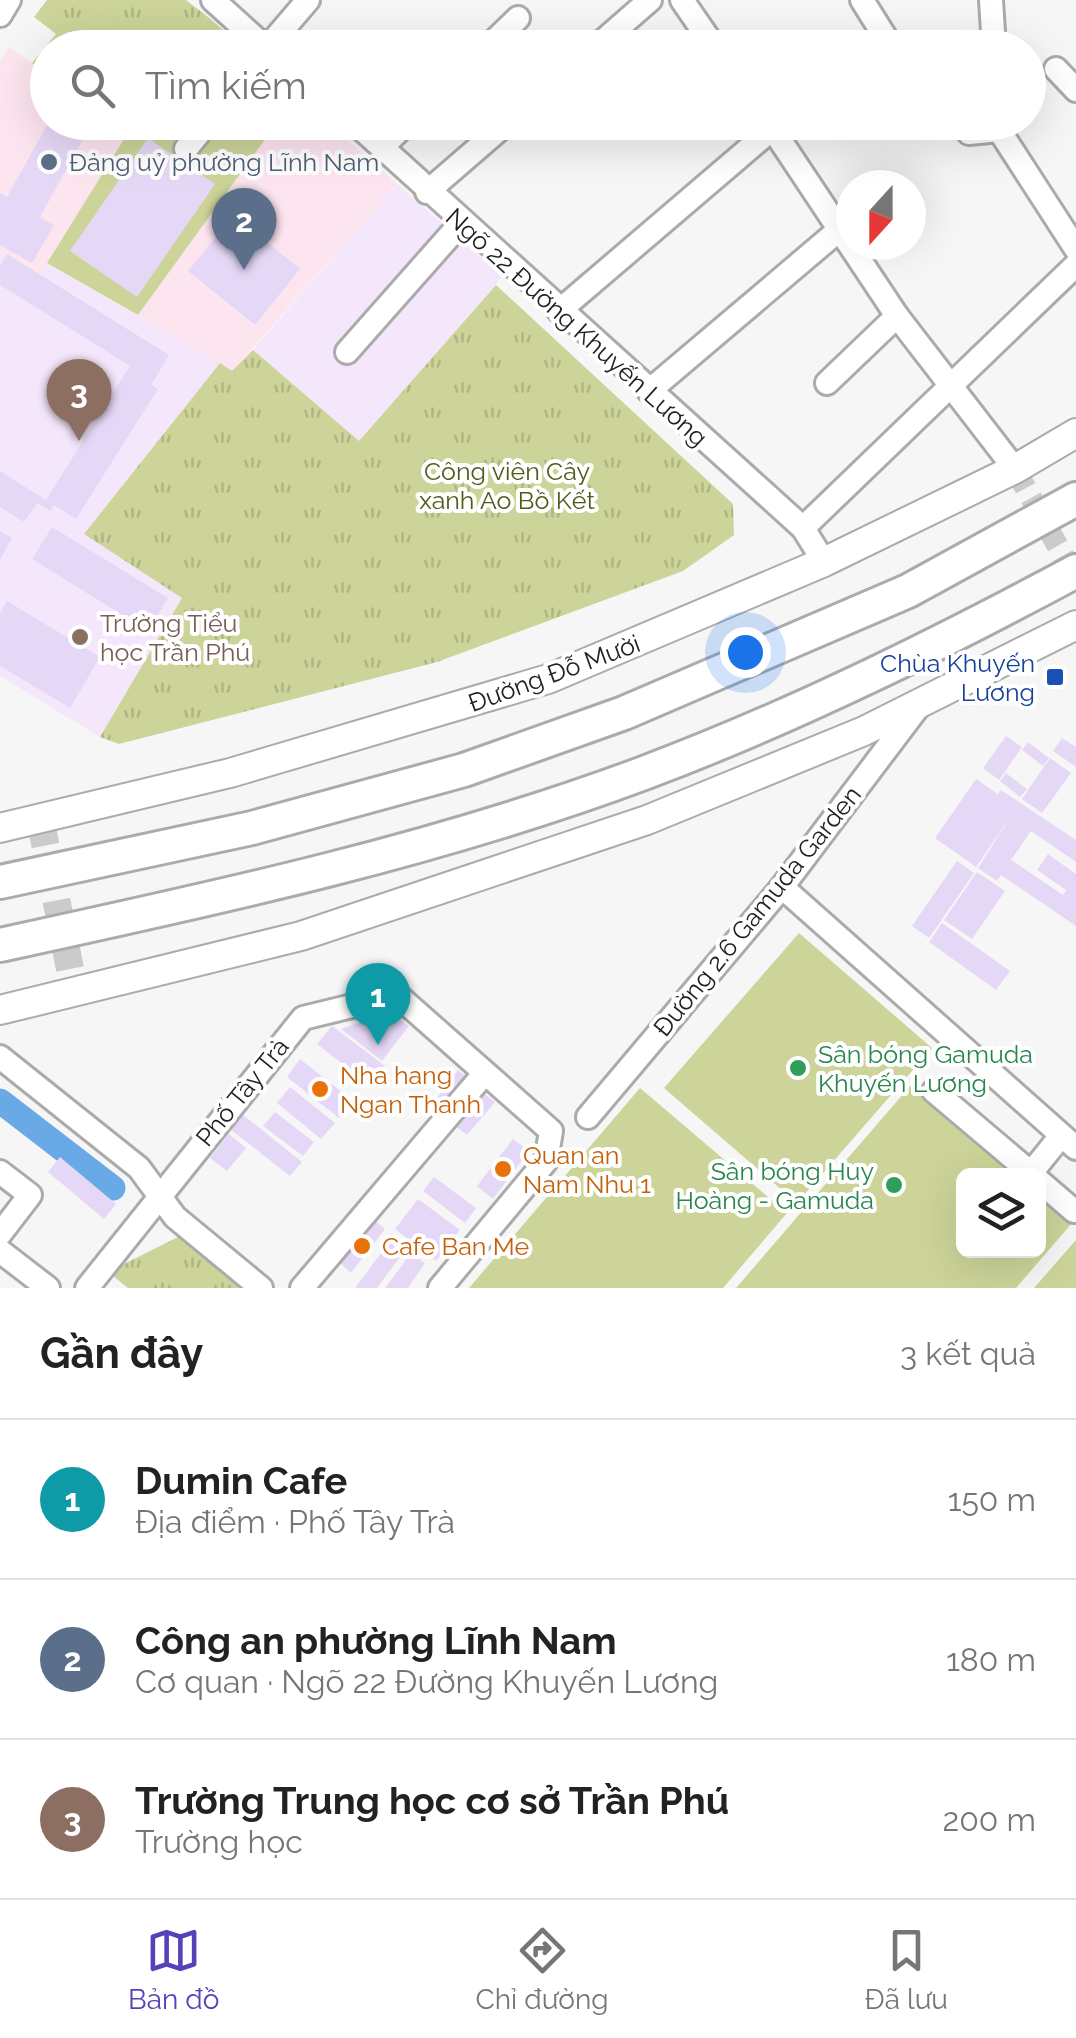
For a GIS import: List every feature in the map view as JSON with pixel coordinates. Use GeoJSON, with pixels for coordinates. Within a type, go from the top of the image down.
{"type":"FeatureCollection","features":[{"type":"Feature","properties":{"kind":"highway"},"geometry":{"type":"LineString","coordinates":[[0,882],[272,822],[464,770],[588,726],[908,592],[1076,500]]}},
{"type":"Feature","properties":{"kind":"highway"},"geometry":{"type":"LineString","coordinates":[[0,945],[268,886],[484,826],[644,773],[936,646],[1076,570]]}},
{"type":"Feature","properties":{"kind":"main road","name":"Đường Đỗ Mười"},"geometry":{"type":"LineString","coordinates":[[0,828],[140,797],[436,716],[548,679],[824,562],[1015,469],[1076,432]]}},
{"type":"Feature","properties":{"kind":"main road"},"geometry":{"type":"LineString","coordinates":[[0,1010],[194,965],[416,900],[722,792],[922,702],[1076,625]]}},
{"type":"Feature","properties":{"kind":"street"},"geometry":{"type":"LineString","coordinates":[[0,15],[8,0]]}},
{"type":"Feature","properties":{"kind":"street"},"geometry":{"type":"LineString","coordinates":[[212,0],[246,30]]}},
{"type":"Feature","properties":{"kind":"street"},"geometry":{"type":"LineString","coordinates":[[282,30],[308,0]]}},
{"type":"Feature","properties":{"kind":"street"},"geometry":{"type":"LineString","coordinates":[[616,30],[650,0]]}},
{"type":"Feature","properties":{"kind":"street"},"geometry":{"type":"LineString","coordinates":[[682,0],[703,30]]}},
{"type":"Feature","properties":{"kind":"street"},"geometry":{"type":"LineString","coordinates":[[862,0],[881,30]]}},
{"type":"Feature","properties":{"kind":"street"},"geometry":{"type":"LineString","coordinates":[[992,0],[993,30]]}},
{"type":"Feature","properties":{"kind":"street"},"geometry":{"type":"LineString","coordinates":[[506,30],[518,18]]}},
{"type":"Feature","properties":{"kind":"street"},"geometry":{"type":"LineString","coordinates":[[1056,69],[1076,90]]}},
{"type":"Feature","properties":{"kind":"street"},"geometry":{"type":"LineString","coordinates":[[186,149],[193,140]]}},
{"type":"Feature","properties":{"kind":"street","name":"Ngõ 22 Đường Khuyến Lương"},"geometry":{"type":"LineString","coordinates":[[374,140],[461,223],[803,528],[824,562]]}},
{"type":"Feature","properties":{"kind":"street"},"geometry":{"type":"LineString","coordinates":[[382,147],[389,140]]}},
{"type":"Feature","properties":{"kind":"street"},"geometry":{"type":"LineString","coordinates":[[427,192],[487,140]]}},
{"type":"Feature","properties":{"kind":"street"},"geometry":{"type":"LineString","coordinates":[[559,311],[754,140]]}},
{"type":"Feature","properties":{"kind":"street"},"geometry":{"type":"LineString","coordinates":[[779,140],[836,225]]}},
{"type":"Feature","properties":{"kind":"street"},"geometry":{"type":"LineString","coordinates":[[1008,140],[1076,249]]}},
{"type":"Feature","properties":{"kind":"street"},"geometry":{"type":"LineString","coordinates":[[347,352],[461,223]]}},
{"type":"Feature","properties":{"kind":"street"},"geometry":{"type":"LineString","coordinates":[[649,391],[836,233]]}},
{"type":"Feature","properties":{"kind":"street"},"geometry":{"type":"LineString","coordinates":[[859,260],[897,316],[1015,469]]}},
{"type":"Feature","properties":{"kind":"street"},"geometry":{"type":"LineString","coordinates":[[803,528],[1076,265]]}},
{"type":"Feature","properties":{"kind":"street"},"geometry":{"type":"LineString","coordinates":[[827,384],[897,316]]}},
{"type":"Feature","properties":{"kind":"street","name":"Đường 2.6 Gamuda Garden"},"geometry":{"type":"LineString","coordinates":[[588,1117],[782,887],[922,702]]}},
{"type":"Feature","properties":{"kind":"street"},"geometry":{"type":"LineString","coordinates":[[782,887],[1068,1142],[1042,1168]]}},
{"type":"Feature","properties":{"kind":"street","name":"Phố Tây Trà"},"geometry":{"type":"LineString","coordinates":[[87,1288],[158,1194],[303,1018],[396,996],[484,1074]]}},
{"type":"Feature","properties":{"kind":"street"},"geometry":{"type":"LineString","coordinates":[[0,1057],[139,1168],[175,1217],[261,1288]]}},
{"type":"Feature","properties":{"kind":"street"},"geometry":{"type":"LineString","coordinates":[[302,1288],[484,1074],[551,1131],[546,1161],[440,1288]]}},
{"type":"Feature","properties":{"kind":"street"},"geometry":{"type":"LineString","coordinates":[[934,1091],[1025,1168]]}},
{"type":"Feature","properties":{"kind":"street"},"geometry":{"type":"LineString","coordinates":[[0,1172],[30,1195],[0,1234]]}},
{"type":"Feature","properties":{"kind":"street"},"geometry":{"type":"LineString","coordinates":[[1046,1186],[1074,1211]]}},
{"type":"Feature","properties":{"kind":"street"},"geometry":{"type":"LineString","coordinates":[[0,1251],[48,1288]]}},
{"type":"Feature","properties":{"kind":"shaded area"},"geometry":{"type":"Polygon","coordinates":[[[9,47],[30,62],[30,140],[123,140],[40,274],[0,250],[0,61],[9,47]]]}},
{"type":"Feature","properties":{"kind":"shaded area"},"geometry":{"type":"Polygon","coordinates":[[[265,140],[347,140],[397,184],[232,372],[138,315],[265,140]]]}},
{"type":"Feature","properties":{"kind":"shaded area"},"geometry":{"type":"Polygon","coordinates":[[[397,184],[503,276],[359,442],[253,350],[397,184]]]}},
{"type":"Feature","properties":{"kind":"shaded area"},"geometry":{"type":"Polygon","coordinates":[[[0,250],[39,274],[47,263],[220,363],[84,534],[183,598],[100,737],[0,676],[0,250]]]}},
{"type":"Feature","properties":{"kind":"green space"},"geometry":{"type":"Polygon","coordinates":[[[47,0],[186,0],[208,17],[199,30],[51,30],[34,17],[47,0]]]}},
{"type":"Feature","properties":{"kind":"green space"},"geometry":{"type":"Polygon","coordinates":[[[208,17],[223,30],[199,30],[208,17]]]}},
{"type":"Feature","properties":{"kind":"green space"},"geometry":{"type":"Polygon","coordinates":[[[123,140],[265,140],[138,315],[47,263],[123,140]]]}},
{"type":"Feature","properties":{"kind":"green space","name":"Công viên Cây xanh Ao Bồ Kết"},"geometry":{"type":"Polygon","coordinates":[[[496,285],[733,504],[734,535],[683,571],[437,662],[119,744],[100,737],[182,598],[84,534],[220,363],[232,371],[253,350],[359,441],[496,285]]]}},
{"type":"Feature","properties":{"kind":"green space","name":"Sân bóng Gamuda Khuyến Lương"},"geometry":{"type":"Polygon","coordinates":[[[799,933],[932,1048],[797,1203],[664,1088],[799,933]]]}},
{"type":"Feature","properties":{"kind":"green space","name":"Sân bóng Huy Hoàng - Gamuda"},"geometry":{"type":"Polygon","coordinates":[[[910,1086],[1008,1168],[956,1168],[956,1258],[1042,1258],[1016,1288],[736,1288],[910,1086]]]}},
{"type":"Feature","properties":{"kind":"green space"},"geometry":{"type":"Polygon","coordinates":[[[640,1088],[787,1213],[723,1288],[469,1288],[640,1088]]]}},
{"type":"Feature","properties":{"kind":"green space","name":"Sân bóng Huy Hoàng - Gamuda"},"geometry":{"type":"Polygon","coordinates":[[[1046,1201],[1072,1223],[1046,1253],[1046,1201]]]}},
{"type":"Feature","properties":{"kind":"green space"},"geometry":{"type":"Polygon","coordinates":[[[180,1236],[242,1288],[128,1288],[108,1272],[180,1236]]]}},
{"type":"Feature","properties":{"kind":"green space"},"geometry":{"type":"Polygon","coordinates":[[[1076,1240],[1076,1288],[1034,1288],[1076,1240]]]}},
{"type":"Feature","properties":{"kind":"building","name":"Đảng uỷ phường Lĩnh Nam"},"geometry":{"type":"Polygon","coordinates":[[[39,140],[82,140],[40,217],[54,225],[32,263],[0,245],[0,193],[7,197],[39,140]]]}},
{"type":"Feature","properties":{"kind":"building"},"geometry":{"type":"Polygon","coordinates":[[[147,140],[215,184],[137,297],[70,251],[147,140]]]}},
{"type":"Feature","properties":{"kind":"building"},"geometry":{"type":"Polygon","coordinates":[[[234,215],[300,269],[255,325],[188,271],[234,215]]]}},
{"type":"Feature","properties":{"kind":"building"},"geometry":{"type":"Polygon","coordinates":[[[7,254],[169,355],[151,385],[158,389],[76,519],[54,505],[50,511],[37,503],[24,522],[0,507],[0,471],[46,500],[130,366],[0,285],[0,266],[7,254]]]}},
{"type":"Feature","properties":{"kind":"building"},"geometry":{"type":"Polygon","coordinates":[[[52,527],[168,598],[148,631],[32,559],[52,527]]]}},
{"type":"Feature","properties":{"kind":"building"},"geometry":{"type":"Polygon","coordinates":[[[0,531],[12,538],[0,560],[0,531]]]}},
{"type":"Feature","properties":{"kind":"building"},"geometry":{"type":"Polygon","coordinates":[[[7,601],[100,657],[70,708],[0,666],[0,613],[7,601]]]}},
{"type":"Feature","properties":{"kind":"building"},"geometry":{"type":"Polygon","coordinates":[[[1006,736],[1022,747],[999,780],[983,768],[1006,736]]]}},
{"type":"Feature","properties":{"kind":"building"},"geometry":{"type":"Polygon","coordinates":[[[1062,738],[1076,747],[1076,767],[1053,751],[1062,738]]]}},
{"type":"Feature","properties":{"kind":"building"},"geometry":{"type":"Polygon","coordinates":[[[1028,742],[1049,758],[1043,766],[1022,750],[1028,742]]]}},
{"type":"Feature","properties":{"kind":"building"},"geometry":{"type":"Polygon","coordinates":[[[1050,758],[1071,773],[1042,813],[1022,799],[1050,758]]]}},
{"type":"Feature","properties":{"kind":"building"},"geometry":{"type":"Polygon","coordinates":[[[1006,773],[1027,789],[1020,797],[1000,781],[1006,773]]]}},
{"type":"Feature","properties":{"kind":"building"},"geometry":{"type":"Polygon","coordinates":[[[976,779],[998,794],[1001,790],[1076,840],[1076,862],[1031,831],[1011,860],[1063,895],[1066,890],[1037,870],[1048,854],[1076,874],[1076,926],[1001,875],[997,881],[978,868],[1010,818],[976,867],[935,838],[976,779]]]}},
{"type":"Feature","properties":{"kind":"building"},"geometry":{"type":"Polygon","coordinates":[[[957,861],[974,873],[929,938],[912,926],[957,861]]]}},
{"type":"Feature","properties":{"kind":"building"},"geometry":{"type":"Polygon","coordinates":[[[977,872],[1005,891],[972,939],[944,920],[977,872]]]}},
{"type":"Feature","properties":{"kind":"building"},"geometry":{"type":"Polygon","coordinates":[[[942,923],[1010,971],[996,990],[929,942],[942,923]]]}},
{"type":"Feature","properties":{"kind":"building"},"geometry":{"type":"Polygon","coordinates":[[[389,1012],[409,1026],[382,1061],[341,1029],[389,1012]]]}},
{"type":"Feature","properties":{"kind":"building"},"geometry":{"type":"Polygon","coordinates":[[[332,1026],[385,1066],[370,1085],[317,1044],[332,1026]]]}},
{"type":"Feature","properties":{"kind":"building","name":"Nha hang Ngan Thanh"},"geometry":{"type":"Polygon","coordinates":[[[300,1059],[353,1101],[339,1118],[287,1077],[300,1059]]]}},
{"type":"Feature","properties":{"kind":"building"},"geometry":{"type":"Polygon","coordinates":[[[458,1070],[472,1081],[445,1118],[430,1107],[458,1070]]]}},
{"type":"Feature","properties":{"kind":"building"},"geometry":{"type":"Polygon","coordinates":[[[290,1087],[335,1123],[321,1139],[277,1103],[290,1087]]]}},
{"type":"Feature","properties":{"kind":"building"},"geometry":{"type":"Polygon","coordinates":[[[480,1090],[495,1102],[467,1135],[453,1124],[480,1090]]]}},
{"type":"Feature","properties":{"kind":"building"},"geometry":{"type":"Polygon","coordinates":[[[275,1112],[314,1142],[303,1156],[263,1126],[275,1112]]]}},
{"type":"Feature","properties":{"kind":"building"},"geometry":{"type":"Polygon","coordinates":[[[242,1114],[302,1162],[290,1176],[230,1129],[242,1114]]]}},
{"type":"Feature","properties":{"kind":"building"},"geometry":{"type":"Polygon","coordinates":[[[229,1134],[246,1148],[227,1171],[210,1158],[229,1134]]]}},
{"type":"Feature","properties":{"kind":"building","name":"Quan an Nam Nhu 1"},"geometry":{"type":"Polygon","coordinates":[[[513,1139],[529,1151],[493,1199],[477,1186],[513,1139]]]}},
{"type":"Feature","properties":{"kind":"building"},"geometry":{"type":"Polygon","coordinates":[[[60,1157],[116,1204],[104,1219],[48,1172],[60,1157]]]}},
{"type":"Feature","properties":{"kind":"building"},"geometry":{"type":"Polygon","coordinates":[[[434,1177],[476,1208],[465,1223],[423,1191],[434,1177]]]}},
{"type":"Feature","properties":{"kind":"building"},"geometry":{"type":"Polygon","coordinates":[[[418,1199],[460,1230],[436,1261],[395,1229],[418,1199]]]}},
{"type":"Feature","properties":{"kind":"building","name":"Cafe Ban Me"},"geometry":{"type":"Polygon","coordinates":[[[373,1219],[385,1229],[351,1273],[339,1262],[373,1219]]]}},
{"type":"Feature","properties":{"kind":"building"},"geometry":{"type":"Polygon","coordinates":[[[392,1238],[406,1249],[377,1288],[355,1288],[392,1238]]]}},
{"type":"Feature","properties":{"kind":"building"},"geometry":{"type":"Polygon","coordinates":[[[411,1253],[425,1263],[408,1288],[385,1288],[411,1253]]]}},
{"type":"Feature","properties":{"kind":"waterway"},"geometry":{"type":"LineString","coordinates":[[0,1101],[113,1188]]}},
{"type":"Feature","properties":{"kind":"tunnel"},"geometry":{"type":"LineString","coordinates":[[1015,469],[1076,579]]}},
{"type":"Feature","properties":{"kind":"tunnel"},"geometry":{"type":"LineString","coordinates":[[40,818],[75,994]]}},
{"type":"Feature","properties":{"kind":"place","name":"Đảng uỷ phường Lĩnh Nam"},"geometry":{"type":"Point","coordinates":[49,162]}},
{"type":"Feature","properties":{"kind":"place","name":"Công an phường Lĩnh Nam"},"geometry":{"type":"Point","coordinates":[244,270]}},
{"type":"Feature","properties":{"kind":"place","name":"Trường Trung học cơ sở Trần Phú"},"geometry":{"type":"Point","coordinates":[79,441]}},
{"type":"Feature","properties":{"kind":"place","name":"Trường Tiểu học Trần Phú"},"geometry":{"type":"Point","coordinates":[80,637]}},
{"type":"Feature","properties":{"kind":"place","name":"Chùa Khuyến Lương"},"geometry":{"type":"Point","coordinates":[1055,677]}},
{"type":"Feature","properties":{"kind":"place","name":"Dumin Cafe"},"geometry":{"type":"Point","coordinates":[378,1045]}},
{"type":"Feature","properties":{"kind":"place","name":"Sân bóng Gamuda Khuyến Lương"},"geometry":{"type":"Point","coordinates":[798,1068]}},
{"type":"Feature","properties":{"kind":"place","name":"Nha hang Ngan Thanh"},"geometry":{"type":"Point","coordinates":[320,1089]}},
{"type":"Feature","properties":{"kind":"place","name":"Quan an Nam Nhu 1"},"geometry":{"type":"Point","coordinates":[503,1169]}},
{"type":"Feature","properties":{"kind":"place","name":"Sân bóng Huy Hoàng - Gamuda"},"geometry":{"type":"Point","coordinates":[894,1185]}},
{"type":"Feature","properties":{"kind":"place","name":"Cafe Ban Me"},"geometry":{"type":"Point","coordinates":[362,1246]}}]}
